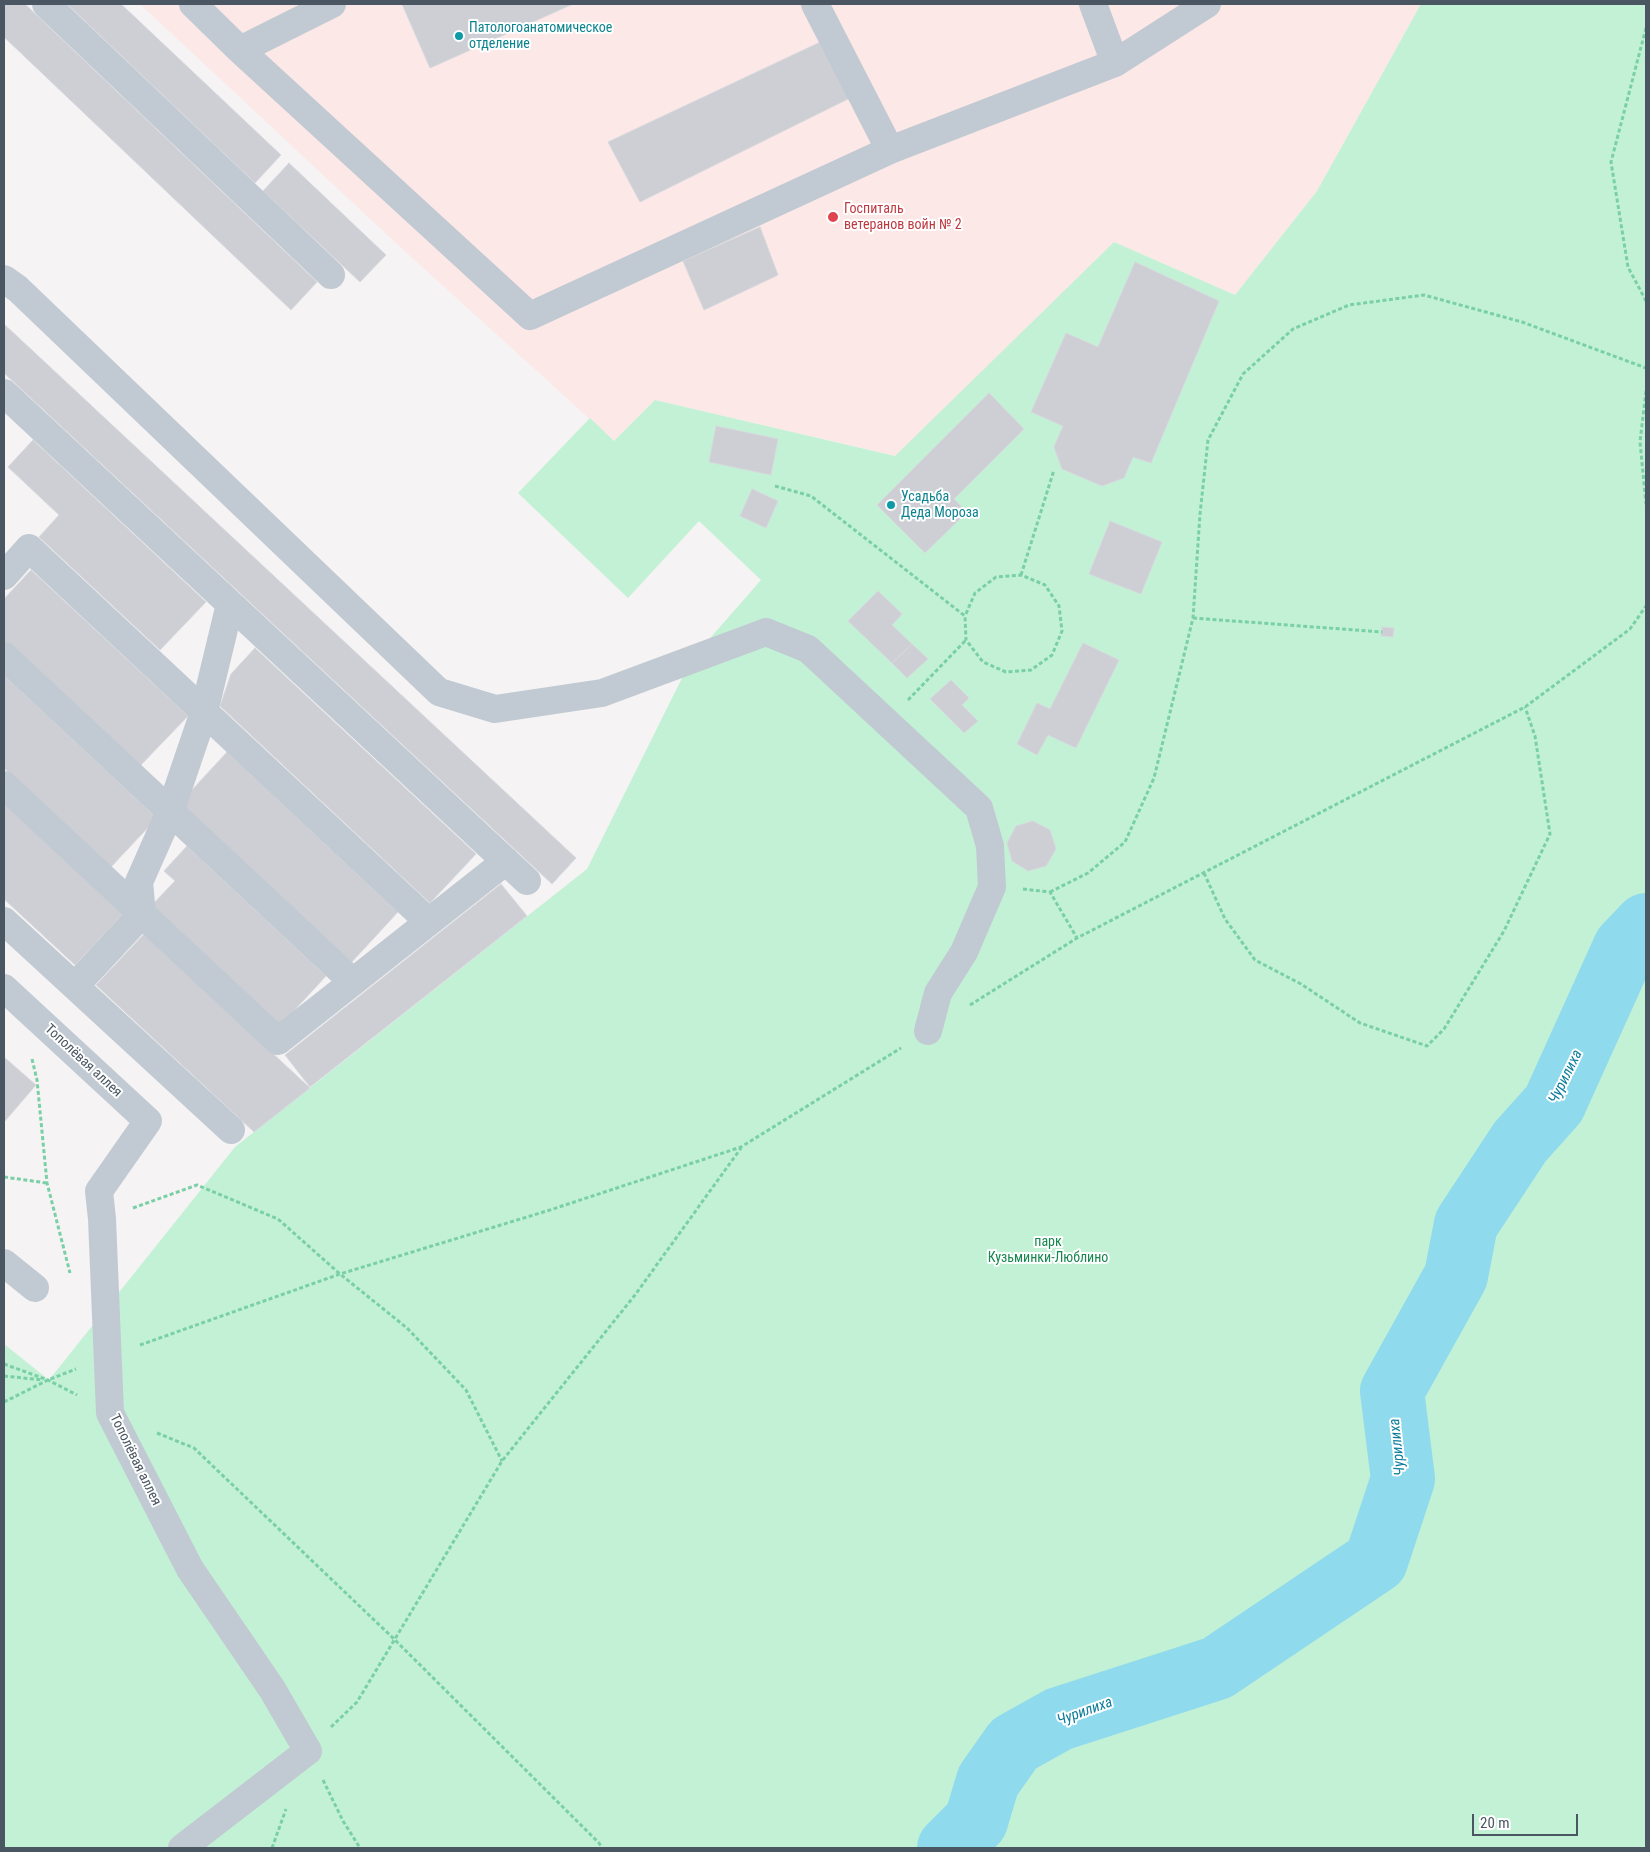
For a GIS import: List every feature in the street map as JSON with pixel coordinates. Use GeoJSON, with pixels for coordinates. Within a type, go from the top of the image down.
{"type":"FeatureCollection","features":[{"type":"Feature","properties":{"kind":"street"},"geometry":{"type":"LineString","coordinates":[[46,4],[331,275]]}},
{"type":"Feature","properties":{"kind":"street"},"geometry":{"type":"LineString","coordinates":[[193,4],[240,50],[530,316],[890,150],[1115,63],[1207,4]]}},
{"type":"Feature","properties":{"kind":"street"},"geometry":{"type":"LineString","coordinates":[[240,50],[332,4]]}},
{"type":"Feature","properties":{"kind":"street"},"geometry":{"type":"LineString","coordinates":[[816,4],[890,150]]}},
{"type":"Feature","properties":{"kind":"street"},"geometry":{"type":"LineString","coordinates":[[1093,4],[1115,63]]}},
{"type":"Feature","properties":{"kind":"street"},"geometry":{"type":"LineString","coordinates":[[4,279],[18,289],[439,692],[495,709],[602,693],[766,632],[808,649],[979,808],[990,846],[992,887],[964,952],[938,992],[928,1031]]}},
{"type":"Feature","properties":{"kind":"street"},"geometry":{"type":"LineString","coordinates":[[4,393],[527,881]]}},
{"type":"Feature","properties":{"kind":"street"},"geometry":{"type":"LineString","coordinates":[[4,576],[29,548],[429,922]]}},
{"type":"Feature","properties":{"kind":"street"},"geometry":{"type":"LineString","coordinates":[[75,986],[142,914],[139,882],[170,812],[204,712],[230,604]]}},
{"type":"Feature","properties":{"kind":"street"},"geometry":{"type":"LineString","coordinates":[[4,656],[353,982]]}},
{"type":"Feature","properties":{"kind":"street"},"geometry":{"type":"LineString","coordinates":[[4,785],[278,1041],[506,861]]}},
{"type":"Feature","properties":{"kind":"street"},"geometry":{"type":"LineString","coordinates":[[4,921],[231,1130]]}},
{"type":"Feature","properties":{"kind":"street","name":"Тополёвая аллея"},"geometry":{"type":"LineString","coordinates":[[4,988],[148,1121],[99,1191],[102,1219],[110,1412],[190,1569],[272,1689],[308,1750]]}},
{"type":"Feature","properties":{"kind":"street"},"geometry":{"type":"LineString","coordinates":[[4,1263],[34,1288]]}},
{"type":"Feature","properties":{"kind":"street"},"geometry":{"type":"LineString","coordinates":[[182,1848],[308,1750]]}},
{"type":"Feature","properties":{"kind":"path"},"geometry":{"type":"LineString","coordinates":[[1646,28],[1611,162],[1628,267],[1646,301]]}},
{"type":"Feature","properties":{"kind":"path"},"geometry":{"type":"LineString","coordinates":[[992,887],[1050,892],[1088,873],[1125,842],[1154,778],[1193,618],[1200,514],[1208,440],[1243,374],[1293,329],[1349,305],[1424,295],[1522,322],[1646,368]]}},
{"type":"Feature","properties":{"kind":"path"},"geometry":{"type":"LineString","coordinates":[[1646,391],[1640,442],[1646,504]]}},
{"type":"Feature","properties":{"kind":"path"},"geometry":{"type":"LineString","coordinates":[[1022,575],[1054,470]]}},
{"type":"Feature","properties":{"kind":"path"},"geometry":{"type":"LineString","coordinates":[[775,486],[811,496],[965,616]]}},
{"type":"Feature","properties":{"kind":"path"},"geometry":{"type":"LineString","coordinates":[[1022,575],[1045,585],[1060,606],[1062,631],[1052,654],[1031,670],[1006,672],[983,662],[966,640],[965,616],[975,593],[996,577],[1022,575]]}},
{"type":"Feature","properties":{"kind":"path"},"geometry":{"type":"LineString","coordinates":[[1158,897],[1525,706],[1630,629],[1646,606]]}},
{"type":"Feature","properties":{"kind":"path"},"geometry":{"type":"LineString","coordinates":[[1193,618],[1382,632]]}},
{"type":"Feature","properties":{"kind":"path"},"geometry":{"type":"LineString","coordinates":[[888,723],[918,688],[966,640]]}},
{"type":"Feature","properties":{"kind":"path"},"geometry":{"type":"LineString","coordinates":[[1204,873],[1226,920],[1255,960],[1301,984],[1360,1023],[1427,1046],[1444,1029],[1504,931],[1550,834],[1535,736],[1525,706]]}},
{"type":"Feature","properties":{"kind":"path"},"geometry":{"type":"LineString","coordinates":[[1050,892],[1077,938]]}},
{"type":"Feature","properties":{"kind":"path"},"geometry":{"type":"LineString","coordinates":[[30,1053],[37,1080],[47,1183],[71,1278]]}},
{"type":"Feature","properties":{"kind":"path"},"geometry":{"type":"LineString","coordinates":[[4,1402],[48,1380],[107,1356],[340,1274],[550,1210],[741,1147],[635,1295],[502,1461],[357,1702],[308,1750],[343,1821],[360,1848]]}},
{"type":"Feature","properties":{"kind":"path"},"geometry":{"type":"LineString","coordinates":[[4,1177],[47,1183]]}},
{"type":"Feature","properties":{"kind":"path"},"geometry":{"type":"LineString","coordinates":[[102,1219],[197,1185],[278,1219],[340,1274],[407,1328],[466,1390],[502,1461]]}},
{"type":"Feature","properties":{"kind":"path"},"geometry":{"type":"LineString","coordinates":[[4,1364],[48,1380],[110,1412],[194,1448],[394,1639],[602,1848]]}},
{"type":"Feature","properties":{"kind":"path"},"geometry":{"type":"LineString","coordinates":[[4,1376],[48,1380]]}},
{"type":"Feature","properties":{"kind":"shaded area","name":"Госпиталь ветеранов войн № 2"},"geometry":{"type":"Polygon","coordinates":[[[140,4],[1421,4],[1317,191],[1235,295],[1114,242],[896,456],[655,400],[614,441],[396,243],[140,4]]]}},
{"type":"Feature","properties":{"kind":"green space","name":"парк Кузьминки-Люблино"},"geometry":{"type":"Polygon","coordinates":[[[1421,4],[1646,4],[1646,1848],[4,1848],[4,1344],[49,1380],[235,1147],[587,869],[691,660],[761,580],[699,521],[628,598],[518,493],[590,418],[614,441],[655,400],[895,456],[1114,242],[1235,295],[1317,191],[1421,4]]]}},
{"type":"Feature","properties":{"kind":"building"},"geometry":{"type":"Polygon","coordinates":[[[4,4],[25,4],[317,282],[291,310],[4,37],[4,4]]]}},
{"type":"Feature","properties":{"kind":"building"},"geometry":{"type":"Polygon","coordinates":[[[67,4],[121,4],[281,155],[255,183],[67,4]]]}},
{"type":"Feature","properties":{"kind":"building","name":"Патологоанатомическое отделение"},"geometry":{"type":"Polygon","coordinates":[[[402,4],[573,4],[430,68],[402,4]]]}},
{"type":"Feature","properties":{"kind":"building"},"geometry":{"type":"Polygon","coordinates":[[[829,38],[852,97],[640,202],[608,142],[829,38]]]}},
{"type":"Feature","properties":{"kind":"building"},"geometry":{"type":"Polygon","coordinates":[[[289,163],[386,255],[360,282],[263,191],[289,163]]]}},
{"type":"Feature","properties":{"kind":"building"},"geometry":{"type":"Polygon","coordinates":[[[760,227],[778,275],[704,310],[683,261],[760,227]]]}},
{"type":"Feature","properties":{"kind":"building"},"geometry":{"type":"Polygon","coordinates":[[[1135,262],[1219,301],[1151,463],[1133,457],[1124,478],[1102,486],[1062,469],[1054,447],[1063,426],[1031,412],[1066,333],[1098,347],[1135,262]]]}},
{"type":"Feature","properties":{"kind":"building"},"geometry":{"type":"Polygon","coordinates":[[[4,324],[576,858],[552,884],[4,373],[4,324]]]}},
{"type":"Feature","properties":{"kind":"building"},"geometry":{"type":"Polygon","coordinates":[[[989,393],[1024,429],[954,499],[967,512],[925,553],[877,505],[989,393]]]}},
{"type":"Feature","properties":{"kind":"building"},"geometry":{"type":"Polygon","coordinates":[[[716,426],[778,439],[771,475],[709,462],[716,426]]]}},
{"type":"Feature","properties":{"kind":"building"},"geometry":{"type":"Polygon","coordinates":[[[33,440],[206,602],[160,650],[39,537],[59,515],[8,467],[33,440]]]}},
{"type":"Feature","properties":{"kind":"building"},"geometry":{"type":"Polygon","coordinates":[[[752,489],[778,501],[766,528],[740,516],[752,489]]]}},
{"type":"Feature","properties":{"kind":"building"},"geometry":{"type":"Polygon","coordinates":[[[1110,521],[1162,542],[1141,594],[1089,574],[1110,521]]]}},
{"type":"Feature","properties":{"kind":"building"},"geometry":{"type":"Polygon","coordinates":[[[31,570],[188,716],[139,767],[4,641],[4,599],[31,570]]]}},
{"type":"Feature","properties":{"kind":"building"},"geometry":{"type":"Polygon","coordinates":[[[878,591],[902,614],[892,625],[912,644],[892,663],[848,621],[878,591]]]}},
{"type":"Feature","properties":{"kind":"building"},"geometry":{"type":"Polygon","coordinates":[[[1382,627],[1394,628],[1393,637],[1381,636],[1382,627]]]}},
{"type":"Feature","properties":{"kind":"building"},"geometry":{"type":"Polygon","coordinates":[[[1083,643],[1119,660],[1076,748],[1048,735],[1037,755],[1017,744],[1037,703],[1050,709],[1083,643]]]}},
{"type":"Feature","properties":{"kind":"building"},"geometry":{"type":"Polygon","coordinates":[[[912,644],[928,659],[907,678],[892,663],[912,644]]]}},
{"type":"Feature","properties":{"kind":"building"},"geometry":{"type":"Polygon","coordinates":[[[255,648],[476,854],[430,903],[220,706],[231,674],[255,648]]]}},
{"type":"Feature","properties":{"kind":"building"},"geometry":{"type":"Polygon","coordinates":[[[4,675],[157,818],[110,868],[4,768],[4,675]]]}},
{"type":"Feature","properties":{"kind":"building"},"geometry":{"type":"Polygon","coordinates":[[[951,680],[969,698],[962,705],[978,721],[964,733],[930,699],[951,680]]]}},
{"type":"Feature","properties":{"kind":"building"},"geometry":{"type":"Polygon","coordinates":[[[227,752],[398,912],[350,964],[179,804],[227,752]]]}},
{"type":"Feature","properties":{"kind":"building"},"geometry":{"type":"Polygon","coordinates":[[[4,802],[123,914],[75,965],[4,899],[4,802]]]}},
{"type":"Feature","properties":{"kind":"building"},"geometry":{"type":"Polygon","coordinates":[[[1033,821],[1050,830],[1056,849],[1046,866],[1028,871],[1012,861],[1007,843],[1016,826],[1033,821]]]}},
{"type":"Feature","properties":{"kind":"building"},"geometry":{"type":"Polygon","coordinates":[[[187,846],[326,976],[280,1026],[151,906],[175,881],[164,871],[187,846]]]}},
{"type":"Feature","properties":{"kind":"building"},"geometry":{"type":"Polygon","coordinates":[[[501,884],[527,916],[310,1087],[285,1055],[501,884]]]}},
{"type":"Feature","properties":{"kind":"building"},"geometry":{"type":"Polygon","coordinates":[[[144,934],[310,1088],[254,1132],[96,985],[144,934]]]}},
{"type":"Feature","properties":{"kind":"building"},"geometry":{"type":"Polygon","coordinates":[[[4,1057],[36,1085],[5,1121],[4,1120],[4,1057]]]}},
{"type":"Feature","properties":{"kind":"waterway","name":"Чурилиха"},"geometry":{"type":"LineString","coordinates":[[949,1848],[976,1821],[988,1781],[1014,1744],[1059,1719],[1217,1668],[1376,1561],[1403,1479],[1392,1391],[1456,1276],[1466,1224],[1520,1142],[1554,1104],[1625,947],[1646,925]]}},
{"type":"Feature","properties":{"kind":"place","name":"Патологоанатомическое отделение"},"geometry":{"type":"Point","coordinates":[459,36]}},
{"type":"Feature","properties":{"kind":"place","name":"Госпиталь ветеранов войн № 2"},"geometry":{"type":"Point","coordinates":[833,217]}},
{"type":"Feature","properties":{"kind":"place","name":"Усадьба Деда Мороза"},"geometry":{"type":"Point","coordinates":[891,505]}}]}
